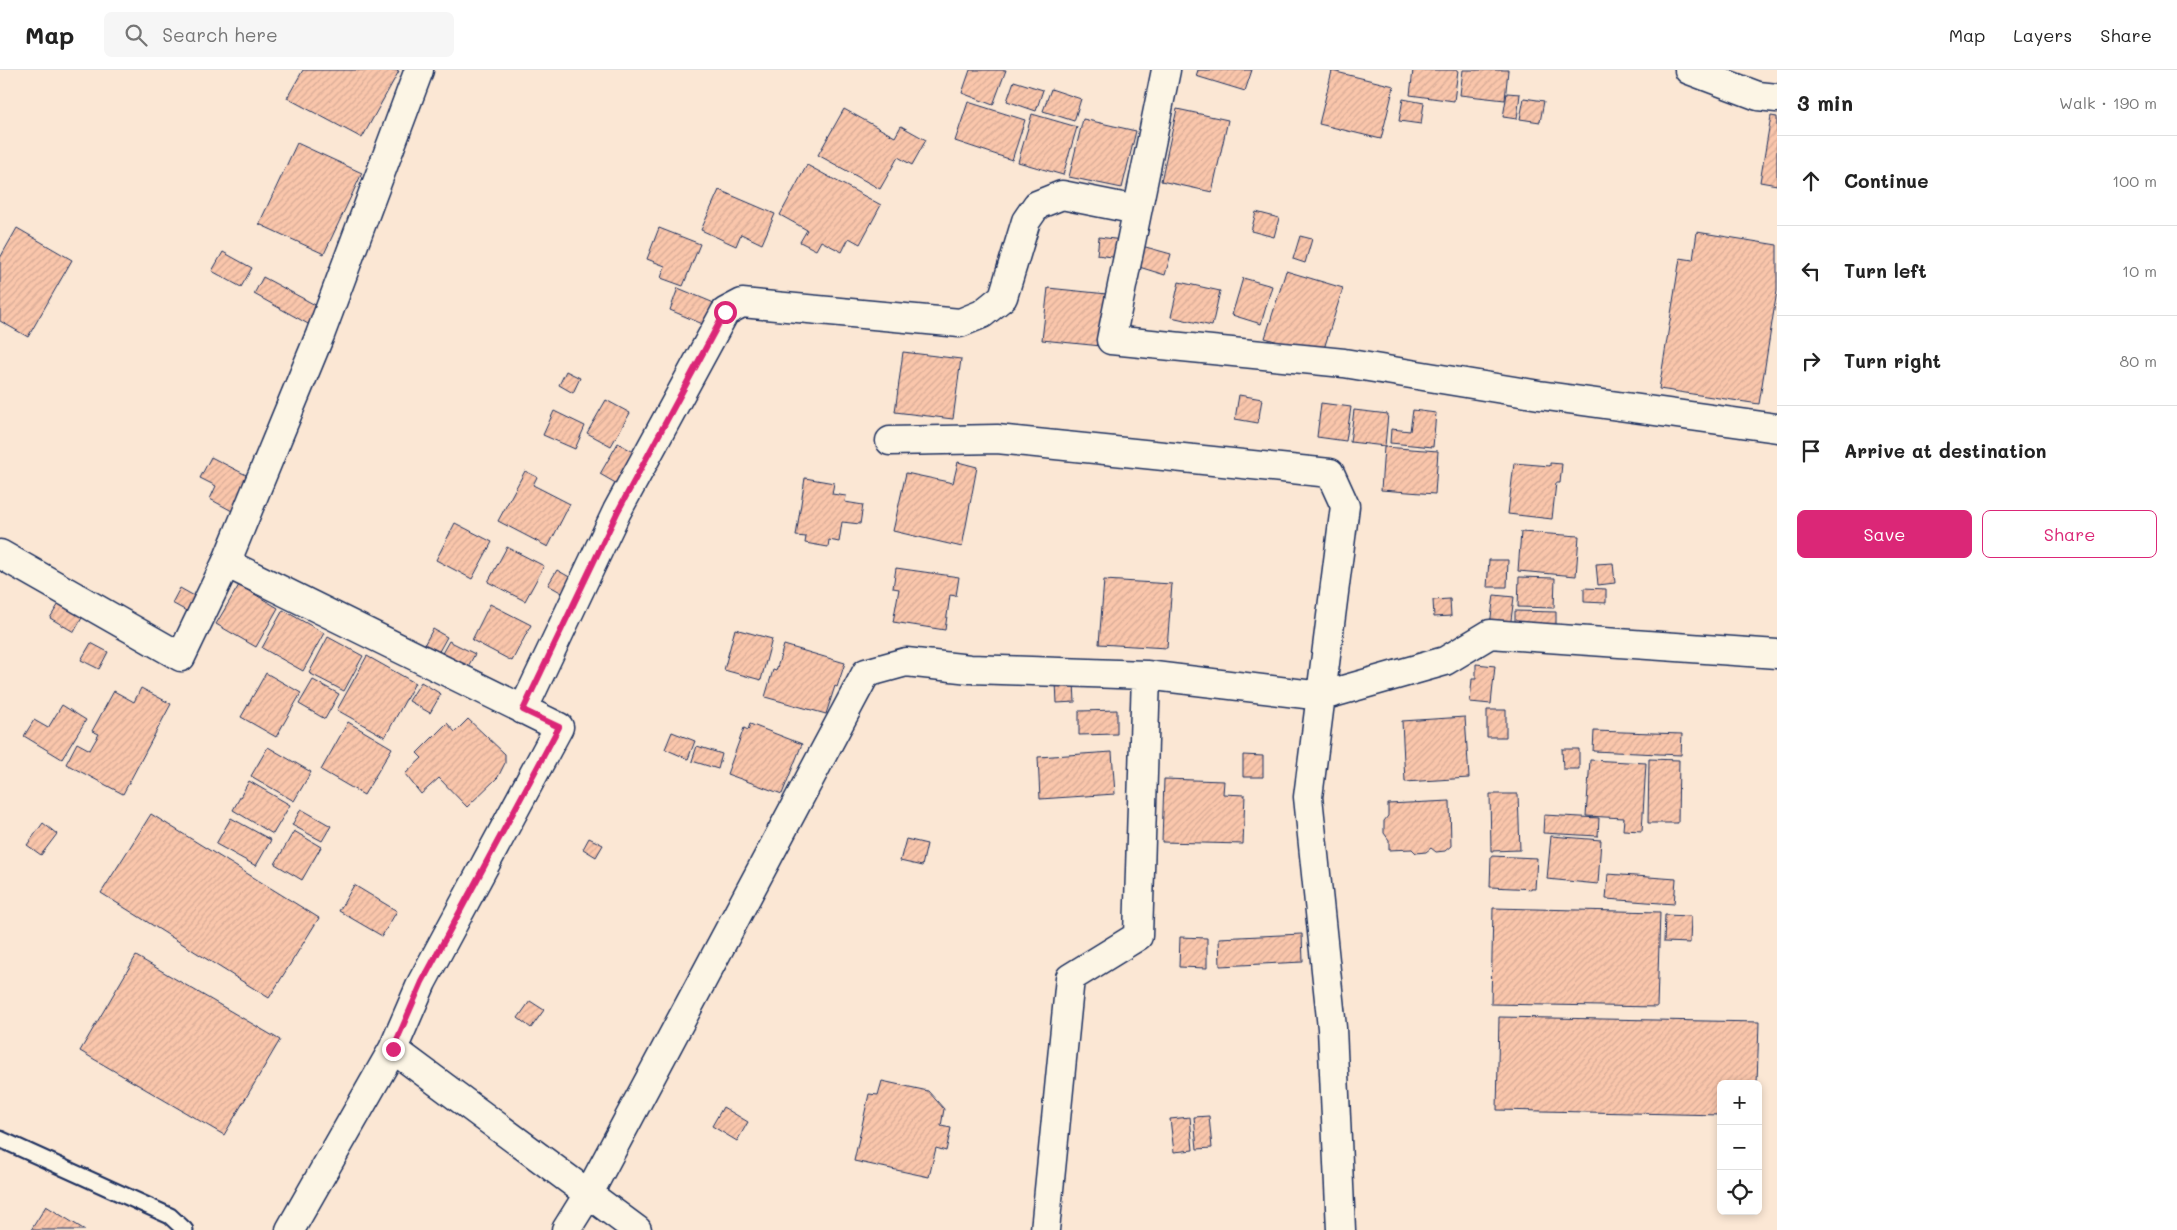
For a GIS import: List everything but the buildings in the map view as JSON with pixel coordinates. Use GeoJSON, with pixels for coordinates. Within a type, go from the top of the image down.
{"type":"FeatureCollection","features":[{"type":"Feature","properties":{"kind":"street"},"geometry":{"type":"LineString","coordinates":[[0,554],[181,657],[226,563],[320,335],[419,70]]}},
{"type":"Feature","properties":{"kind":"street"},"geometry":{"type":"LineString","coordinates":[[1166,70],[1111,340],[1344,363],[1539,395],[1777,428]]}},
{"type":"Feature","properties":{"kind":"street"},"geometry":{"type":"LineString","coordinates":[[1689,70],[1758,96],[1777,98]]}},
{"type":"Feature","properties":{"kind":"street"},"geometry":{"type":"LineString","coordinates":[[523,710],[618,511],[725,312],[742,304],[960,323],[982,314],[1002,297],[1026,221],[1037,205],[1062,195],[1138,210]]}},
{"type":"Feature","properties":{"kind":"street"},"geometry":{"type":"LineString","coordinates":[[890,441],[997,439],[1330,473],[1345,506],[1308,796],[1332,1028],[1341,1230]]}},
{"type":"Feature","properties":{"kind":"street"},"geometry":{"type":"LineString","coordinates":[[226,563],[559,727],[422,982],[393,1049],[290,1230]]}},
{"type":"Feature","properties":{"kind":"street"},"geometry":{"type":"LineString","coordinates":[[566,1230],[588,1193],[866,673],[906,662],[970,669],[1146,675],[1322,696],[1445,661],[1490,634],[1777,654]]}},
{"type":"Feature","properties":{"kind":"street"},"geometry":{"type":"LineString","coordinates":[[1045,1230],[1070,978],[1138,936],[1146,675]]}},
{"type":"Feature","properties":{"kind":"street"},"geometry":{"type":"LineString","coordinates":[[393,1049],[637,1230]]}},
{"type":"Feature","properties":{"kind":"lane"},"geometry":{"type":"LineString","coordinates":[[0,1139],[170,1216],[185,1230]]}},
{"type":"Feature","properties":{"kind":"route"},"geometry":{"type":"LineString","coordinates":[[393,1049],[422,982],[559,727],[523,710],[618,511],[725,312]]}}]}
